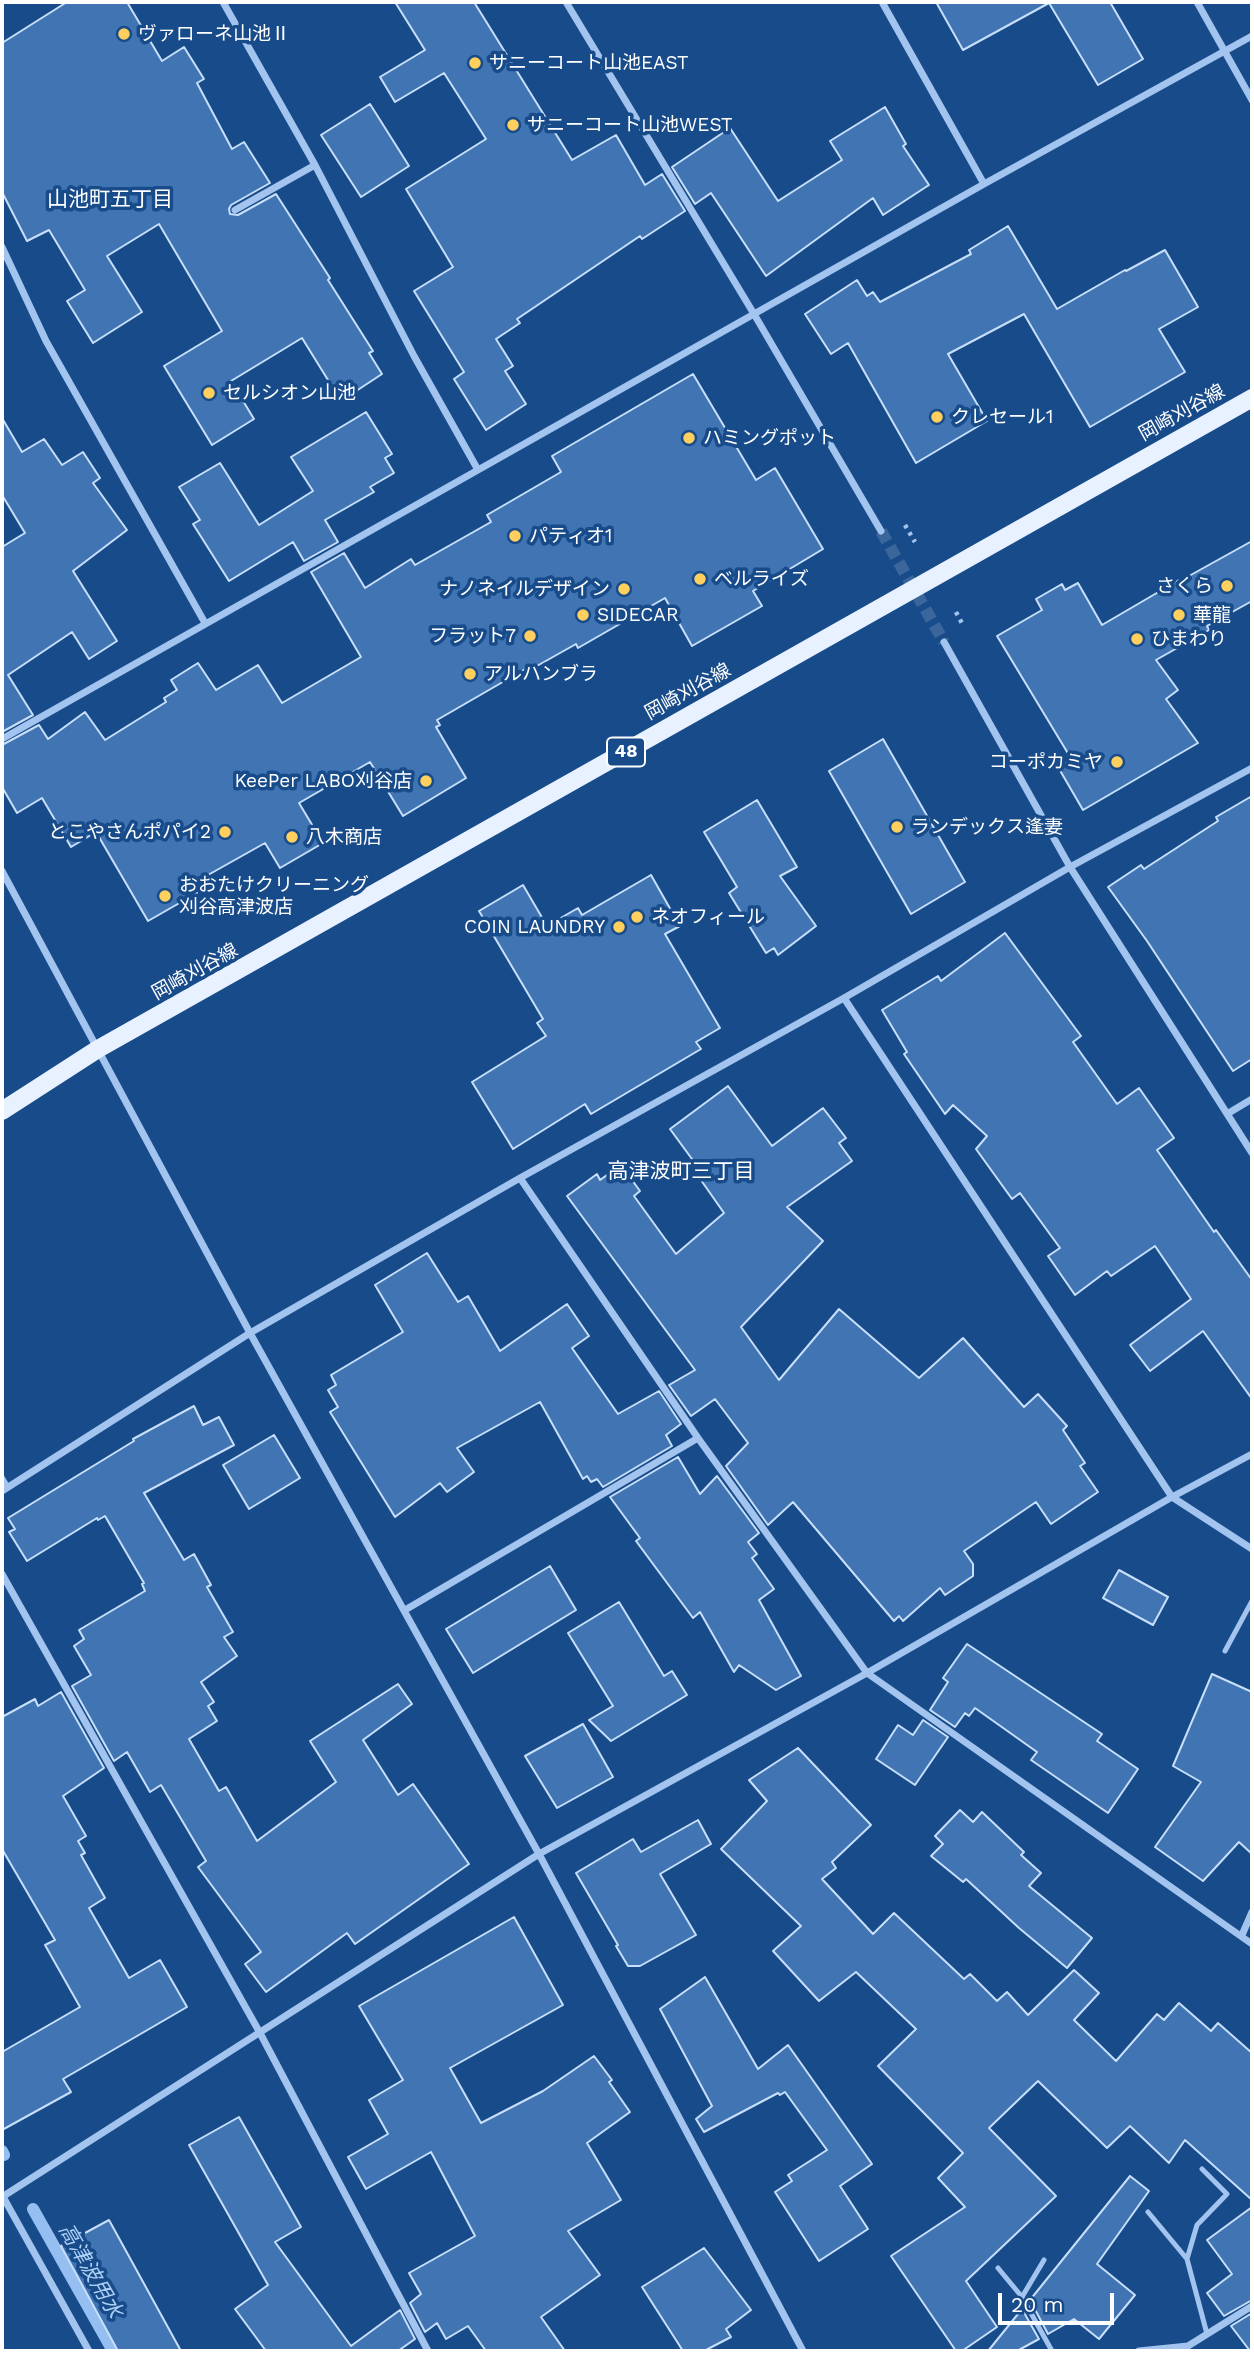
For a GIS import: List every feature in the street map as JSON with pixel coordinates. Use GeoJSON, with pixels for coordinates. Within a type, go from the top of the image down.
{"type":"FeatureCollection","features":[{"type":"Feature","properties":{"kind":"main road","name":"岡崎刈谷線"},"geometry":{"type":"LineString","coordinates":[[2,1111],[99,1049],[1252,398]]}},
{"type":"Feature","properties":{"kind":"street"},"geometry":{"type":"LineString","coordinates":[[223,2],[315,165],[414,356],[478,470]]}},
{"type":"Feature","properties":{"kind":"street"},"geometry":{"type":"LineString","coordinates":[[566,2],[881,531]]}},
{"type":"Feature","properties":{"kind":"street"},"geometry":{"type":"LineString","coordinates":[[882,2],[984,184]]}},
{"type":"Feature","properties":{"kind":"street"},"geometry":{"type":"LineString","coordinates":[[1197,2],[1252,100]]}},
{"type":"Feature","properties":{"kind":"street"},"geometry":{"type":"LineString","coordinates":[[2,739],[205,622],[1252,36]]}},
{"type":"Feature","properties":{"kind":"street"},"geometry":{"type":"LineString","coordinates":[[235,210],[315,165]]}},
{"type":"Feature","properties":{"kind":"street"},"geometry":{"type":"LineString","coordinates":[[2,247],[46,341],[205,622]]}},
{"type":"Feature","properties":{"kind":"street"},"geometry":{"type":"LineString","coordinates":[[943,642],[1070,867],[1252,1153]]}},
{"type":"Feature","properties":{"kind":"street"},"geometry":{"type":"LineString","coordinates":[[5,1489],[250,1333],[520,1178],[844,998],[1070,867],[1252,768]]}},
{"type":"Feature","properties":{"kind":"street"},"geometry":{"type":"LineString","coordinates":[[2,871],[250,1333],[539,1854],[803,2351]]}},
{"type":"Feature","properties":{"kind":"street"},"geometry":{"type":"LineString","coordinates":[[844,998],[1172,1497],[1252,1549]]}},
{"type":"Feature","properties":{"kind":"street"},"geometry":{"type":"LineString","coordinates":[[1227,1114],[1252,1099]]}},
{"type":"Feature","properties":{"kind":"street"},"geometry":{"type":"LineString","coordinates":[[520,1178],[698,1438],[867,1673],[1252,1944]]}},
{"type":"Feature","properties":{"kind":"street"},"geometry":{"type":"LineString","coordinates":[[405,1610],[698,1438]]}},
{"type":"Feature","properties":{"kind":"street"},"geometry":{"type":"LineString","coordinates":[[89,2351],[2,2196],[539,1854],[867,1673],[1172,1497],[1252,1454]]}},
{"type":"Feature","properties":{"kind":"street"},"geometry":{"type":"LineString","coordinates":[[2,1574],[260,2033],[428,2351]]}},
{"type":"Feature","properties":{"kind":"street"},"geometry":{"type":"LineString","coordinates":[[1242,1936],[1252,1912]]}},
{"type":"Feature","properties":{"kind":"street"},"geometry":{"type":"LineString","coordinates":[[1139,2351],[1191,2349],[1207,2334],[1252,2306]]}},
{"type":"Feature","properties":{"kind":"lane"},"geometry":{"type":"LineString","coordinates":[[2,1477],[5,1489]]}},
{"type":"Feature","properties":{"kind":"lane"},"geometry":{"type":"LineString","coordinates":[[1226,1651],[1252,1601]]}},
{"type":"Feature","properties":{"kind":"lane"},"geometry":{"type":"LineString","coordinates":[[1187,2259],[1197,2225],[1227,2194],[1202,2169]]}},
{"type":"Feature","properties":{"kind":"lane"},"geometry":{"type":"LineString","coordinates":[[1148,2212],[1187,2259],[1207,2334]]}},
{"type":"Feature","properties":{"kind":"lane"},"geometry":{"type":"LineString","coordinates":[[1022,2297],[1044,2260]]}},
{"type":"Feature","properties":{"kind":"lane"},"geometry":{"type":"LineString","coordinates":[[998,2268],[1022,2297],[1052,2351]]}},
{"type":"Feature","properties":{"kind":"building"},"geometry":{"type":"Polygon","coordinates":[[[67,2],[127,2],[162,61],[184,47],[204,79],[197,83],[232,149],[244,142],[270,183],[231,205],[230,214],[238,215],[276,194],[373,351],[369,353],[382,374],[341,401],[302,338],[231,381],[254,419],[212,445],[164,366],[222,331],[159,224],[107,256],[142,312],[93,343],[67,301],[85,290],[49,230],[27,241],[2,192],[2,43],[67,2]]]}},
{"type":"Feature","properties":{"kind":"building"},"geometry":{"type":"Polygon","coordinates":[[[395,2],[474,2],[572,160],[616,135],[645,185],[662,174],[685,211],[642,239],[640,236],[517,319],[520,323],[496,339],[513,366],[505,371],[526,404],[486,430],[454,379],[464,372],[414,291],[453,267],[406,189],[486,139],[444,73],[395,102],[380,77],[425,50],[395,2]]]}},
{"type":"Feature","properties":{"kind":"building"},"geometry":{"type":"Polygon","coordinates":[[[936,2],[1110,2],[1143,59],[1098,85],[1049,3],[963,50],[936,2]]]}},
{"type":"Feature","properties":{"kind":"building"},"geometry":{"type":"Polygon","coordinates":[[[370,104],[409,166],[361,197],[321,135],[370,104]]]}},
{"type":"Feature","properties":{"kind":"building"},"geometry":{"type":"Polygon","coordinates":[[[885,107],[906,144],[903,146],[929,185],[883,215],[873,198],[766,276],[711,193],[695,204],[672,167],[730,128],[778,201],[842,160],[830,141],[885,107]]]}},
{"type":"Feature","properties":{"kind":"building"},"geometry":{"type":"Polygon","coordinates":[[[1008,226],[1057,309],[1165,250],[1198,307],[1159,329],[1185,372],[1090,427],[1024,314],[948,354],[987,421],[916,463],[848,343],[831,354],[805,314],[857,280],[867,296],[873,292],[880,302],[971,254],[969,250],[1008,226]]]}},
{"type":"Feature","properties":{"kind":"building"},"geometry":{"type":"Polygon","coordinates":[[[693,374],[756,480],[775,468],[823,549],[753,591],[762,606],[692,646],[665,598],[578,648],[576,644],[528,671],[527,668],[437,720],[440,725],[436,727],[466,778],[403,816],[370,762],[299,803],[323,843],[280,868],[265,843],[192,884],[197,893],[148,921],[96,832],[71,847],[42,798],[17,813],[2,787],[2,745],[39,725],[48,739],[85,712],[105,740],[166,702],[164,698],[177,690],[171,680],[198,663],[216,690],[258,665],[282,703],[361,657],[311,572],[344,553],[365,588],[411,559],[415,565],[491,522],[487,515],[561,472],[552,456],[693,374]]]}},
{"type":"Feature","properties":{"kind":"building"},"geometry":{"type":"Polygon","coordinates":[[[366,412],[392,454],[385,458],[394,473],[370,487],[374,492],[325,520],[338,542],[304,561],[293,542],[229,581],[193,524],[200,520],[179,487],[220,463],[259,525],[313,491],[291,457],[366,412]]]}},
{"type":"Feature","properties":{"kind":"building"},"geometry":{"type":"Polygon","coordinates":[[[2,418],[22,452],[44,439],[62,465],[83,452],[100,478],[93,483],[127,530],[73,571],[117,641],[89,659],[72,632],[8,675],[33,715],[2,732],[2,547],[25,533],[2,495],[2,418]]]}},
{"type":"Feature","properties":{"kind":"building"},"geometry":{"type":"Polygon","coordinates":[[[1252,541],[1252,601],[1207,626],[1209,630],[1156,660],[1178,690],[1166,699],[1198,743],[1083,810],[1058,767],[1072,760],[997,636],[1042,610],[1036,599],[1062,584],[1065,590],[1078,583],[1102,625],[1252,541]]]}},
{"type":"Feature","properties":{"kind":"building","name":"ランデックス逢妻"},"geometry":{"type":"Polygon","coordinates":[[[883,739],[965,882],[911,914],[829,771],[883,739]]]}},
{"type":"Feature","properties":{"kind":"building"},"geometry":{"type":"Polygon","coordinates":[[[1252,796],[1252,1059],[1233,1071],[1108,887],[1141,865],[1144,869],[1218,821],[1216,817],[1252,796]]]}},
{"type":"Feature","properties":{"kind":"building"},"geometry":{"type":"Polygon","coordinates":[[[757,800],[797,867],[780,876],[816,926],[778,955],[774,948],[766,953],[729,893],[737,887],[704,832],[757,800]]]}},
{"type":"Feature","properties":{"kind":"building"},"geometry":{"type":"Polygon","coordinates":[[[651,875],[680,926],[665,934],[720,1028],[696,1042],[701,1049],[591,1114],[585,1104],[513,1149],[472,1082],[546,1036],[537,1023],[543,1019],[479,911],[523,885],[547,926],[578,908],[582,915],[651,875]]]}},
{"type":"Feature","properties":{"kind":"building"},"geometry":{"type":"Polygon","coordinates":[[[1005,933],[1081,1036],[1073,1042],[1117,1104],[1139,1088],[1174,1138],[1157,1150],[1214,1232],[1216,1230],[1252,1280],[1252,1399],[1203,1331],[1150,1371],[1130,1345],[1191,1299],[1155,1246],[1111,1276],[1107,1271],[1075,1295],[1048,1256],[1060,1248],[1020,1193],[1012,1199],[976,1149],[987,1136],[953,1105],[945,1114],[904,1054],[907,1052],[882,1010],[938,976],[941,981],[1005,933]]]}},
{"type":"Feature","properties":{"kind":"building"},"geometry":{"type":"Polygon","coordinates":[[[728,1086],[772,1146],[823,1108],[846,1138],[839,1143],[852,1161],[787,1207],[823,1241],[741,1327],[779,1380],[839,1309],[919,1378],[963,1338],[1024,1407],[1038,1394],[1067,1426],[1063,1430],[1085,1463],[1080,1466],[1098,1492],[1051,1524],[1036,1502],[964,1551],[973,1564],[973,1576],[945,1595],[940,1588],[903,1621],[899,1616],[894,1621],[793,1502],[768,1525],[726,1466],[748,1443],[715,1399],[691,1416],[669,1385],[695,1370],[567,1196],[597,1174],[600,1180],[621,1165],[640,1191],[634,1196],[676,1254],[724,1213],[696,1173],[700,1170],[670,1129],[728,1086]]]}},
{"type":"Feature","properties":{"kind":"building"},"geometry":{"type":"Polygon","coordinates":[[[427,1253],[458,1302],[468,1296],[500,1351],[567,1304],[589,1336],[572,1348],[618,1414],[659,1391],[681,1424],[666,1435],[672,1446],[603,1487],[597,1479],[591,1482],[587,1476],[583,1479],[540,1402],[457,1448],[474,1472],[447,1492],[440,1483],[395,1517],[330,1412],[338,1407],[328,1390],[336,1385],[331,1375],[403,1332],[375,1285],[427,1253]]]}},
{"type":"Feature","properties":{"kind":"building"},"geometry":{"type":"Polygon","coordinates":[[[194,1406],[203,1425],[219,1417],[234,1445],[144,1493],[184,1560],[194,1554],[211,1585],[207,1587],[233,1632],[224,1637],[237,1656],[201,1682],[214,1702],[208,1706],[217,1721],[189,1739],[219,1791],[226,1787],[257,1841],[336,1782],[310,1741],[398,1684],[412,1704],[363,1740],[398,1795],[413,1784],[469,1864],[355,1944],[347,1933],[266,1992],[245,1964],[261,1952],[198,1867],[206,1861],[161,1785],[150,1792],[127,1752],[114,1761],[72,1686],[91,1675],[74,1646],[84,1639],[79,1630],[145,1591],[142,1584],[144,1583],[105,1516],[98,1520],[97,1518],[27,1561],[9,1532],[15,1529],[8,1518],[134,1441],[133,1439],[194,1406]]]}},
{"type":"Feature","properties":{"kind":"building"},"geometry":{"type":"Polygon","coordinates":[[[274,1435],[300,1478],[249,1509],[223,1465],[274,1435]]]}},
{"type":"Feature","properties":{"kind":"building"},"geometry":{"type":"Polygon","coordinates":[[[678,1457],[700,1494],[717,1476],[759,1533],[748,1542],[757,1554],[752,1558],[774,1589],[759,1600],[801,1676],[776,1690],[739,1665],[734,1672],[700,1612],[693,1618],[636,1541],[640,1538],[610,1497],[678,1457]]]}},
{"type":"Feature","properties":{"kind":"building"},"geometry":{"type":"Polygon","coordinates":[[[550,1566],[576,1610],[473,1673],[446,1629],[550,1566]]]}},
{"type":"Feature","properties":{"kind":"building"},"geometry":{"type":"Polygon","coordinates":[[[1119,1570],[1168,1597],[1153,1625],[1103,1598],[1119,1570]]]}},
{"type":"Feature","properties":{"kind":"building"},"geometry":{"type":"Polygon","coordinates":[[[619,1602],[664,1676],[672,1671],[687,1695],[611,1741],[589,1720],[613,1706],[568,1633],[619,1602]]]}},
{"type":"Feature","properties":{"kind":"building"},"geometry":{"type":"Polygon","coordinates":[[[967,1644],[1102,1734],[1097,1741],[1138,1769],[1108,1813],[1031,1760],[1037,1752],[975,1708],[969,1716],[965,1713],[955,1727],[930,1710],[948,1682],[943,1678],[967,1644]]]}},
{"type":"Feature","properties":{"kind":"building"},"geometry":{"type":"Polygon","coordinates":[[[1212,1674],[1252,1692],[1252,1854],[1239,1842],[1203,1881],[1155,1847],[1201,1782],[1173,1766],[1212,1674]]]}},
{"type":"Feature","properties":{"kind":"building"},"geometry":{"type":"Polygon","coordinates":[[[61,1692],[104,1768],[63,1796],[86,1836],[78,1841],[85,1853],[81,1855],[105,1898],[89,1908],[129,1978],[160,1960],[187,2007],[63,2079],[71,2092],[2,2130],[2,2052],[80,2007],[45,1945],[55,1940],[2,1849],[2,1717],[35,1699],[38,1706],[61,1692]]]}},
{"type":"Feature","properties":{"kind":"building"},"geometry":{"type":"Polygon","coordinates":[[[923,1720],[948,1737],[915,1785],[876,1759],[898,1725],[913,1735],[923,1720]]]}},
{"type":"Feature","properties":{"kind":"building"},"geometry":{"type":"Polygon","coordinates":[[[583,1724],[613,1777],[557,1808],[525,1756],[583,1724]]]}},
{"type":"Feature","properties":{"kind":"building"},"geometry":{"type":"Polygon","coordinates":[[[798,1748],[871,1825],[832,1862],[836,1868],[822,1879],[873,1934],[894,1913],[964,1979],[970,1974],[997,2001],[1007,1992],[1028,2015],[1074,1970],[1099,1993],[1074,2020],[1116,2061],[1157,2014],[1164,2020],[1179,2003],[1211,2031],[1218,2023],[1252,2053],[1252,2200],[1185,2140],[1169,2163],[1130,2126],[1107,2148],[1038,2081],[989,2128],[1056,2196],[966,2281],[997,2327],[962,2351],[956,2351],[891,2256],[965,2207],[938,2178],[963,2153],[878,2066],[916,2029],[856,1972],[819,2001],[773,1951],[801,1926],[721,1849],[767,1801],[749,1780],[798,1748]]]}},
{"type":"Feature","properties":{"kind":"building"},"geometry":{"type":"Polygon","coordinates":[[[960,1810],[973,1822],[982,1812],[1024,1852],[1021,1855],[1041,1873],[1029,1886],[1092,1938],[1067,1968],[966,1879],[963,1882],[931,1856],[943,1844],[935,1836],[960,1810]]]}},
{"type":"Feature","properties":{"kind":"building"},"geometry":{"type":"Polygon","coordinates":[[[698,1820],[711,1844],[660,1874],[696,1935],[640,1966],[628,1966],[576,1873],[633,1839],[641,1852],[698,1820]]]}},
{"type":"Feature","properties":{"kind":"building"},"geometry":{"type":"Polygon","coordinates":[[[514,1917],[563,2005],[450,2068],[481,2123],[543,2091],[594,2056],[612,2080],[609,2082],[630,2112],[587,2143],[621,2200],[568,2231],[600,2275],[541,2317],[565,2351],[486,2351],[468,2326],[446,2339],[437,2323],[425,2332],[410,2303],[421,2294],[409,2273],[475,2236],[431,2152],[366,2189],[348,2157],[388,2134],[369,2100],[403,2080],[359,2006],[514,1917]]]}},
{"type":"Feature","properties":{"kind":"building"},"geometry":{"type":"Polygon","coordinates":[[[705,1977],[758,2069],[788,2045],[872,2164],[840,2186],[868,2229],[819,2261],[775,2192],[792,2181],[788,2175],[827,2150],[785,2092],[780,2095],[778,2093],[704,2132],[696,2119],[712,2106],[660,2009],[705,1977]]]}},
{"type":"Feature","properties":{"kind":"building"},"geometry":{"type":"Polygon","coordinates":[[[239,2117],[301,2227],[275,2242],[351,2346],[400,2310],[415,2339],[398,2351],[266,2351],[235,2309],[268,2285],[189,2145],[239,2117]]]}},
{"type":"Feature","properties":{"kind":"building"},"geometry":{"type":"Polygon","coordinates":[[[1130,2176],[1149,2191],[1097,2264],[1135,2295],[1099,2339],[1074,2319],[1048,2334],[1030,2300],[1130,2176]]]}},
{"type":"Feature","properties":{"kind":"building"},"geometry":{"type":"Polygon","coordinates":[[[1252,2207],[1252,2300],[1224,2316],[1207,2293],[1232,2274],[1207,2240],[1252,2207]]]}},
{"type":"Feature","properties":{"kind":"building"},"geometry":{"type":"Polygon","coordinates":[[[109,2220],[181,2351],[118,2351],[61,2246],[109,2220]]]}},
{"type":"Feature","properties":{"kind":"building"},"geometry":{"type":"Polygon","coordinates":[[[704,2248],[751,2310],[726,2329],[731,2337],[704,2351],[683,2351],[642,2287],[704,2248]]]}},
{"type":"Feature","properties":{"kind":"building"},"geometry":{"type":"Polygon","coordinates":[[[1022,2309],[1039,2339],[1017,2351],[988,2351],[1022,2309]]]}},
{"type":"Feature","properties":{"kind":"building"},"geometry":{"type":"Polygon","coordinates":[[[1252,2313],[1252,2351],[1250,2351],[1231,2326],[1252,2313]]]}},
{"type":"Feature","properties":{"kind":"waterway","name":"高津波用水"},"geometry":{"type":"LineString","coordinates":[[2,2151],[4,2155]]}},
{"type":"Feature","properties":{"kind":"waterway","name":"高津波用水"},"geometry":{"type":"LineString","coordinates":[[33,2209],[113,2351]]}},
{"type":"Feature","properties":{"kind":"tunnel"},"geometry":{"type":"LineString","coordinates":[[881,531],[944,642]]}},
{"type":"Feature","properties":{"kind":"place","name":"ヴァローネ山池Ⅱ"},"geometry":{"type":"Point","coordinates":[124,34]}},
{"type":"Feature","properties":{"kind":"place","name":"サニーコート山池EAST"},"geometry":{"type":"Point","coordinates":[475,63]}},
{"type":"Feature","properties":{"kind":"place","name":"サニーコート山池WEST"},"geometry":{"type":"Point","coordinates":[513,125]}},
{"type":"Feature","properties":{"kind":"place","name":"セルシオン山池"},"geometry":{"type":"Point","coordinates":[209,393]}},
{"type":"Feature","properties":{"kind":"place","name":"クレセール1"},"geometry":{"type":"Point","coordinates":[937,417]}},
{"type":"Feature","properties":{"kind":"place","name":"ハミングポット"},"geometry":{"type":"Point","coordinates":[689,438]}},
{"type":"Feature","properties":{"kind":"place","name":"パティオ1"},"geometry":{"type":"Point","coordinates":[515,536]}},
{"type":"Feature","properties":{"kind":"place","name":"ベルライズ"},"geometry":{"type":"Point","coordinates":[700,579]}},
{"type":"Feature","properties":{"kind":"place","name":"さくら"},"geometry":{"type":"Point","coordinates":[1227,586]}},
{"type":"Feature","properties":{"kind":"place","name":"ナノネイルデザイン"},"geometry":{"type":"Point","coordinates":[624,589]}},
{"type":"Feature","properties":{"kind":"place","name":"SIDECAR"},"geometry":{"type":"Point","coordinates":[583,615]}},
{"type":"Feature","properties":{"kind":"place","name":"華龍"},"geometry":{"type":"Point","coordinates":[1179,615]}},
{"type":"Feature","properties":{"kind":"place","name":"フラット7"},"geometry":{"type":"Point","coordinates":[530,636]}},
{"type":"Feature","properties":{"kind":"place","name":"ひまわり"},"geometry":{"type":"Point","coordinates":[1137,639]}},
{"type":"Feature","properties":{"kind":"place","name":"アルハンブラ"},"geometry":{"type":"Point","coordinates":[470,674]}},
{"type":"Feature","properties":{"kind":"place","name":"コーポカミヤ"},"geometry":{"type":"Point","coordinates":[1117,762]}},
{"type":"Feature","properties":{"kind":"place","name":"KeePer LABO刈谷店"},"geometry":{"type":"Point","coordinates":[426,781]}},
{"type":"Feature","properties":{"kind":"place","name":"ランデックス逢妻"},"geometry":{"type":"Point","coordinates":[897,827]}},
{"type":"Feature","properties":{"kind":"place","name":"とこやさんポパイ2"},"geometry":{"type":"Point","coordinates":[225,832]}},
{"type":"Feature","properties":{"kind":"place","name":"八木商店"},"geometry":{"type":"Point","coordinates":[292,837]}},
{"type":"Feature","properties":{"kind":"place","name":"おおたけクリーニング 刈谷高津波店"},"geometry":{"type":"Point","coordinates":[165,896]}},
{"type":"Feature","properties":{"kind":"place","name":"ネオフィール"},"geometry":{"type":"Point","coordinates":[637,917]}},
{"type":"Feature","properties":{"kind":"place","name":"COIN LAUNDRY"},"geometry":{"type":"Point","coordinates":[619,927]}},
{"type":"Feature","properties":{"kind":"district","name":"山池町五丁目"},"geometry":{"type":"Point","coordinates":[110,200]}},
{"type":"Feature","properties":{"kind":"district","name":"高津波町三丁目"},"geometry":{"type":"Point","coordinates":[681,1172]}}]}
